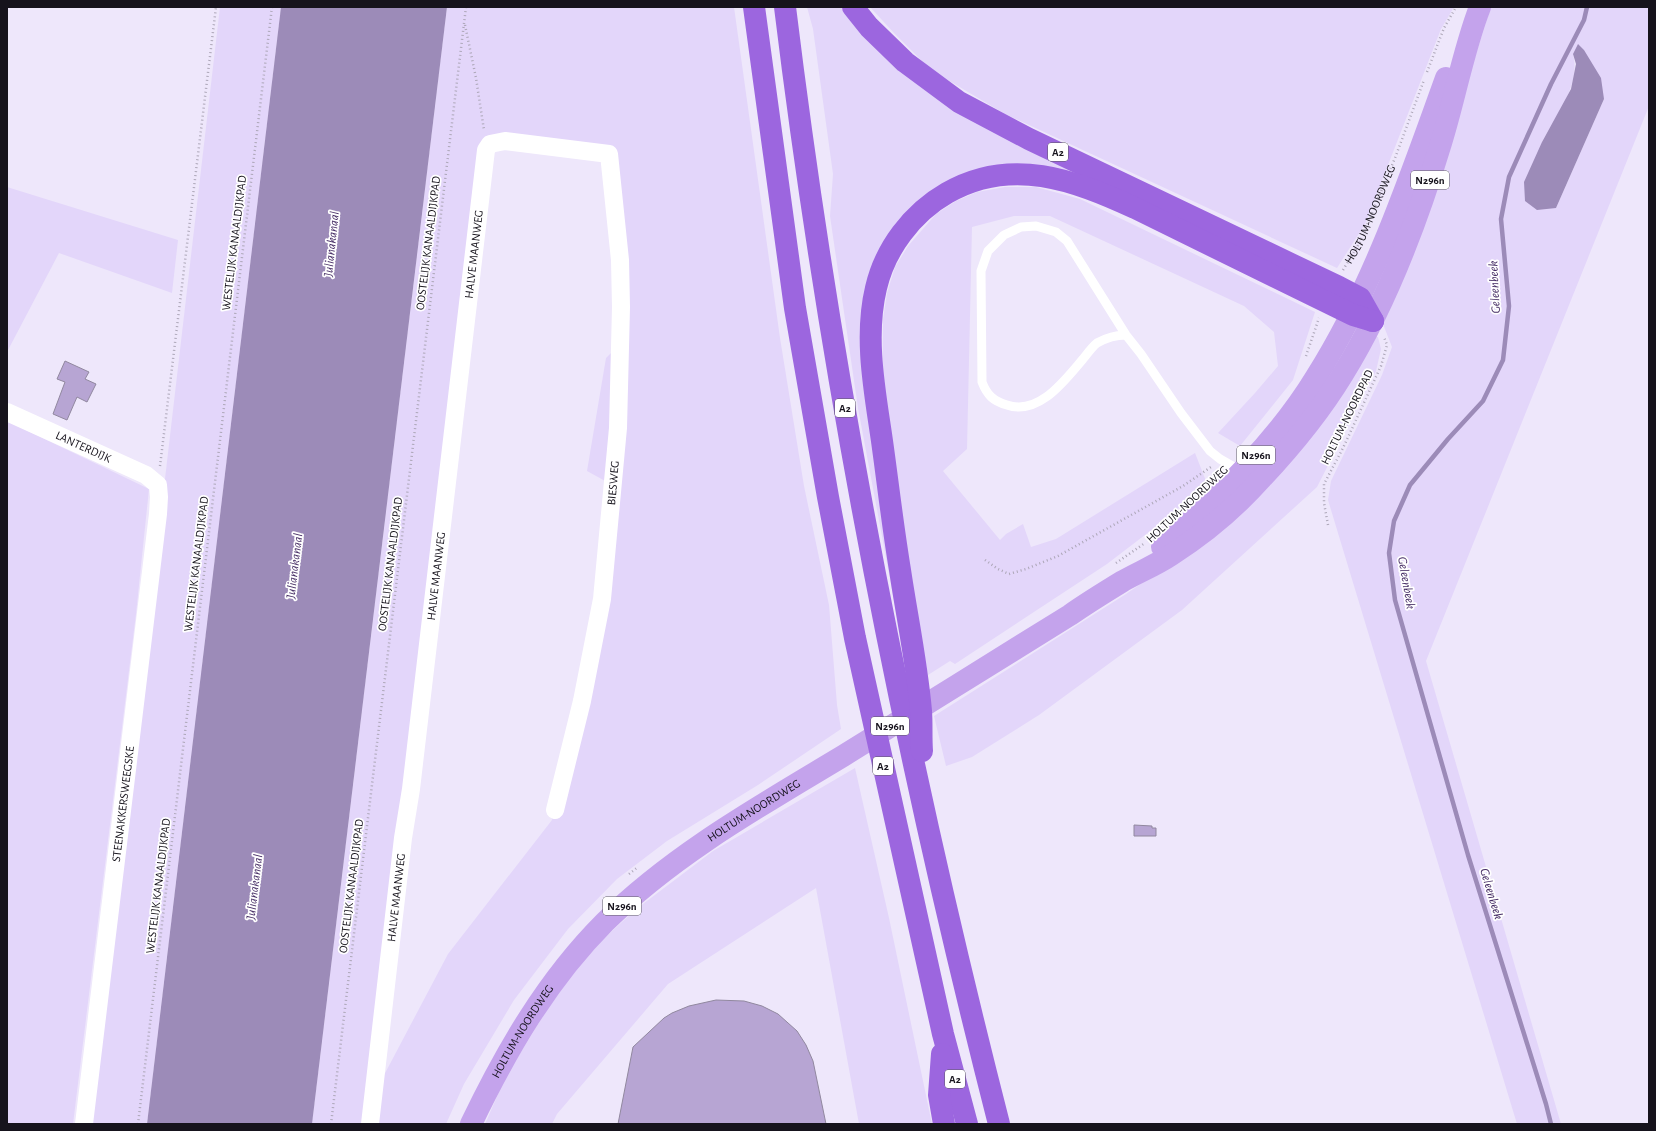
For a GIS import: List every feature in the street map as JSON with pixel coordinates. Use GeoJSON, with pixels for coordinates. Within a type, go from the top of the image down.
{"type":"FeatureCollection","features":[{"type":"Feature","properties":{"kind":"highway","name":"A2"},"geometry":{"type":"LineString","coordinates":[[754,7],[795,308],[828,497],[855,638],[943,1034],[967,1124]]}},
{"type":"Feature","properties":{"kind":"highway","name":"A2"},"geometry":{"type":"LineString","coordinates":[[784,7],[827,308],[886,627],[949,924],[1000,1124]]}},
{"type":"Feature","properties":{"kind":"highway","name":"A2"},"geometry":{"type":"LineString","coordinates":[[853,7],[869,27],[905,62],[958,102],[1331,293],[1362,311]]}},
{"type":"Feature","properties":{"kind":"highway","name":"A2"},"geometry":{"type":"LineString","coordinates":[[923,806],[920,711],[878,414],[871,335],[871,317],[876,287],[886,258],[900,235],[928,206],[940,197],[966,184],[998,175],[1016,173],[1038,175],[1064,180],[1108,195],[1331,293]]}},
{"type":"Feature","properties":{"kind":"highway","name":"A2"},"geometry":{"type":"LineString","coordinates":[[943,1034],[939,1095],[944,1124]]}},
{"type":"Feature","properties":{"kind":"main road","name":"HOLTUM-NOORDWEG"},"geometry":{"type":"LineString","coordinates":[[471,1124],[505,1056],[526,1022],[563,970],[604,923],[651,881],[753,810],[938,697],[1114,575],[1172,555],[1212,526],[1251,476],[1308,425],[1343,374],[1362,311],[1421,206],[1443,139],[1470,33],[1480,7]]}},
{"type":"Feature","properties":{"kind":"street","name":"BIESWEG"},"geometry":{"type":"LineString","coordinates":[[490,144],[505,141],[606,152],[609,154],[611,167],[620,260],[621,307],[618,428],[602,599],[582,701],[555,810]]}},
{"type":"Feature","properties":{"kind":"street","name":"HALVE MAANWEG"},"geometry":{"type":"LineString","coordinates":[[370,1124],[403,838],[413,773],[485,157],[486,150],[490,144]]}},
{"type":"Feature","properties":{"kind":"street","name":"LANTERDIJK"},"geometry":{"type":"LineString","coordinates":[[7,412],[146,475],[158,485]]}},
{"type":"Feature","properties":{"kind":"street","name":"STEENAKKERSWEEGSKE"},"geometry":{"type":"LineString","coordinates":[[84,1124],[158,514],[158,485]]}},
{"type":"Feature","properties":{"kind":"lane"},"geometry":{"type":"LineString","coordinates":[[1126,335],[1115,335],[1096,344],[1067,378],[1046,398],[1030,405],[1012,407],[996,402],[987,394],[982,382],[981,271],[988,251],[1004,235],[1021,227],[1036,226],[1056,232],[1067,241],[1126,335],[1141,354],[1181,413],[1210,451],[1220,459],[1251,476]]}},
{"type":"Feature","properties":{"kind":"path"},"geometry":{"type":"LineString","coordinates":[[158,485],[216,7]]}},
{"type":"Feature","properties":{"kind":"path","name":"WESTELIJK KANAALDIJKPAD"},"geometry":{"type":"LineString","coordinates":[[138,1124],[272,7]]}},
{"type":"Feature","properties":{"kind":"path","name":"OOSTELIJK KANAALDIJKPAD"},"geometry":{"type":"LineString","coordinates":[[331,1124],[466,7]]}},
{"type":"Feature","properties":{"kind":"path","name":"HOLTUM-NOORDWEG"},"geometry":{"type":"LineString","coordinates":[[1304,363],[1312,334],[1345,265],[1360,242],[1395,158],[1444,28],[1456,7]]}},
{"type":"Feature","properties":{"kind":"path"},"geometry":{"type":"LineString","coordinates":[[464,23],[476,78],[484,130],[490,144]]}},
{"type":"Feature","properties":{"kind":"path","name":"HOLTUM-NOORDPAD"},"geometry":{"type":"LineString","coordinates":[[1328,525],[1324,503],[1324,484],[1343,448],[1381,366],[1387,345],[1380,329],[1362,311]]}},
{"type":"Feature","properties":{"kind":"path"},"geometry":{"type":"LineString","coordinates":[[985,560],[1008,574],[1026,569],[1058,556],[1183,486],[1209,469],[1220,459]]}},
{"type":"Feature","properties":{"kind":"path","name":"HOLTUM-NOORDWEG"},"geometry":{"type":"LineString","coordinates":[[1114,575],[1149,540]]}},
{"type":"Feature","properties":{"kind":"shaded area"},"geometry":{"type":"Polygon","coordinates":[[[220,7],[281,7],[147,1124],[85,1124],[163,496],[220,7]]]}},
{"type":"Feature","properties":{"kind":"shaded area"},"geometry":{"type":"Polygon","coordinates":[[[447,7],[734,7],[780,338],[804,486],[829,605],[837,705],[841,729],[758,785],[667,841],[617,879],[568,929],[514,1000],[464,1084],[446,1124],[312,1124],[447,7]],[[485,144],[373,1096],[448,954],[552,820],[585,671],[607,482],[587,471],[606,358],[617,347],[617,300],[601,153],[485,144]]]}},
{"type":"Feature","properties":{"kind":"shaded area"},"geometry":{"type":"Polygon","coordinates":[[[807,7],[848,7],[872,37],[1115,194],[976,175],[875,268],[897,605],[895,606],[858,408],[830,216],[833,174],[813,29],[807,7]]]}},
{"type":"Feature","properties":{"kind":"shaded area"},"geometry":{"type":"Polygon","coordinates":[[[870,7],[1454,7],[1441,29],[1365,224],[1337,268],[1005,114],[931,70],[870,7]]]}},
{"type":"Feature","properties":{"kind":"shaded area"},"geometry":{"type":"Polygon","coordinates":[[[1491,7],[1649,7],[1649,106],[1426,661],[1561,1124],[1517,1124],[1328,500],[1331,481],[1382,375],[1392,347],[1383,324],[1469,76],[1491,7]],[[1573,54],[1575,66],[1574,77],[1570,89],[1566,100],[1542,142],[1556,208],[1604,99],[1573,54]]]}},
{"type":"Feature","properties":{"kind":"shaded area"},"geometry":{"type":"Polygon","coordinates":[[[7,187],[178,240],[172,293],[59,253],[7,352],[7,187]]]}},
{"type":"Feature","properties":{"kind":"shaded area"},"geometry":{"type":"Polygon","coordinates":[[[1005,187],[1036,187],[1080,199],[1315,312],[1293,380],[1240,446],[1218,433],[1278,366],[1274,332],[1244,306],[1050,216],[1014,216],[972,227],[967,449],[943,471],[1000,540],[1006,534],[1023,524],[1031,547],[1056,539],[1195,453],[1206,481],[1171,515],[1107,564],[955,664],[950,661],[928,675],[882,421],[883,319],[887,293],[895,267],[908,246],[936,214],[956,201],[977,192],[1005,187]]]}},
{"type":"Feature","properties":{"kind":"shaded area"},"geometry":{"type":"Polygon","coordinates":[[[1373,336],[1378,337],[1381,349],[1376,371],[1317,487],[1182,610],[1039,715],[972,757],[946,766],[934,716],[1126,594],[1220,529],[1373,336]]]}},
{"type":"Feature","properties":{"kind":"shaded area"},"geometry":{"type":"Polygon","coordinates":[[[7,421],[149,489],[136,614],[73,1124],[7,1124],[7,421]]]}},
{"type":"Feature","properties":{"kind":"shaded area"},"geometry":{"type":"Polygon","coordinates":[[[855,768],[889,918],[932,1124],[859,1124],[816,888],[668,984],[557,1114],[552,1124],[485,1124],[505,1078],[564,982],[600,942],[635,910],[713,851],[855,768]]]}},
{"type":"Feature","properties":{"kind":"water","name":"Julianakanaal"},"geometry":{"type":"Polygon","coordinates":[[[281,7],[447,7],[312,1124],[147,1124],[281,7]]]}},
{"type":"Feature","properties":{"kind":"water"},"geometry":{"type":"Polygon","coordinates":[[[1578,44],[1584,50],[1601,78],[1604,99],[1556,208],[1537,210],[1525,201],[1524,182],[1542,142],[1571,89],[1576,64],[1573,54],[1578,44]]]}},
{"type":"Feature","properties":{"kind":"building"},"geometry":{"type":"Polygon","coordinates":[[[65,361],[89,372],[85,379],[96,384],[87,402],[77,397],[67,420],[53,414],[65,382],[57,379],[65,361]]]}},
{"type":"Feature","properties":{"kind":"building"},"geometry":{"type":"Polygon","coordinates":[[[1134,825],[1152,826],[1152,828],[1156,828],[1156,836],[1134,836],[1134,825]]]}},
{"type":"Feature","properties":{"kind":"building"},"geometry":{"type":"Polygon","coordinates":[[[716,1000],[744,1001],[762,1006],[778,1014],[797,1031],[806,1045],[813,1061],[826,1124],[618,1124],[633,1047],[664,1018],[672,1013],[689,1006],[716,1000]]]}},
{"type":"Feature","properties":{"kind":"waterway","name":"Geleenbeek"},"geometry":{"type":"LineString","coordinates":[[1551,1124],[1468,855],[1395,600],[1389,553],[1394,521],[1410,485],[1448,439],[1483,401],[1503,360],[1509,306],[1501,219],[1509,177],[1551,84],[1584,20],[1587,7]]}}]}
